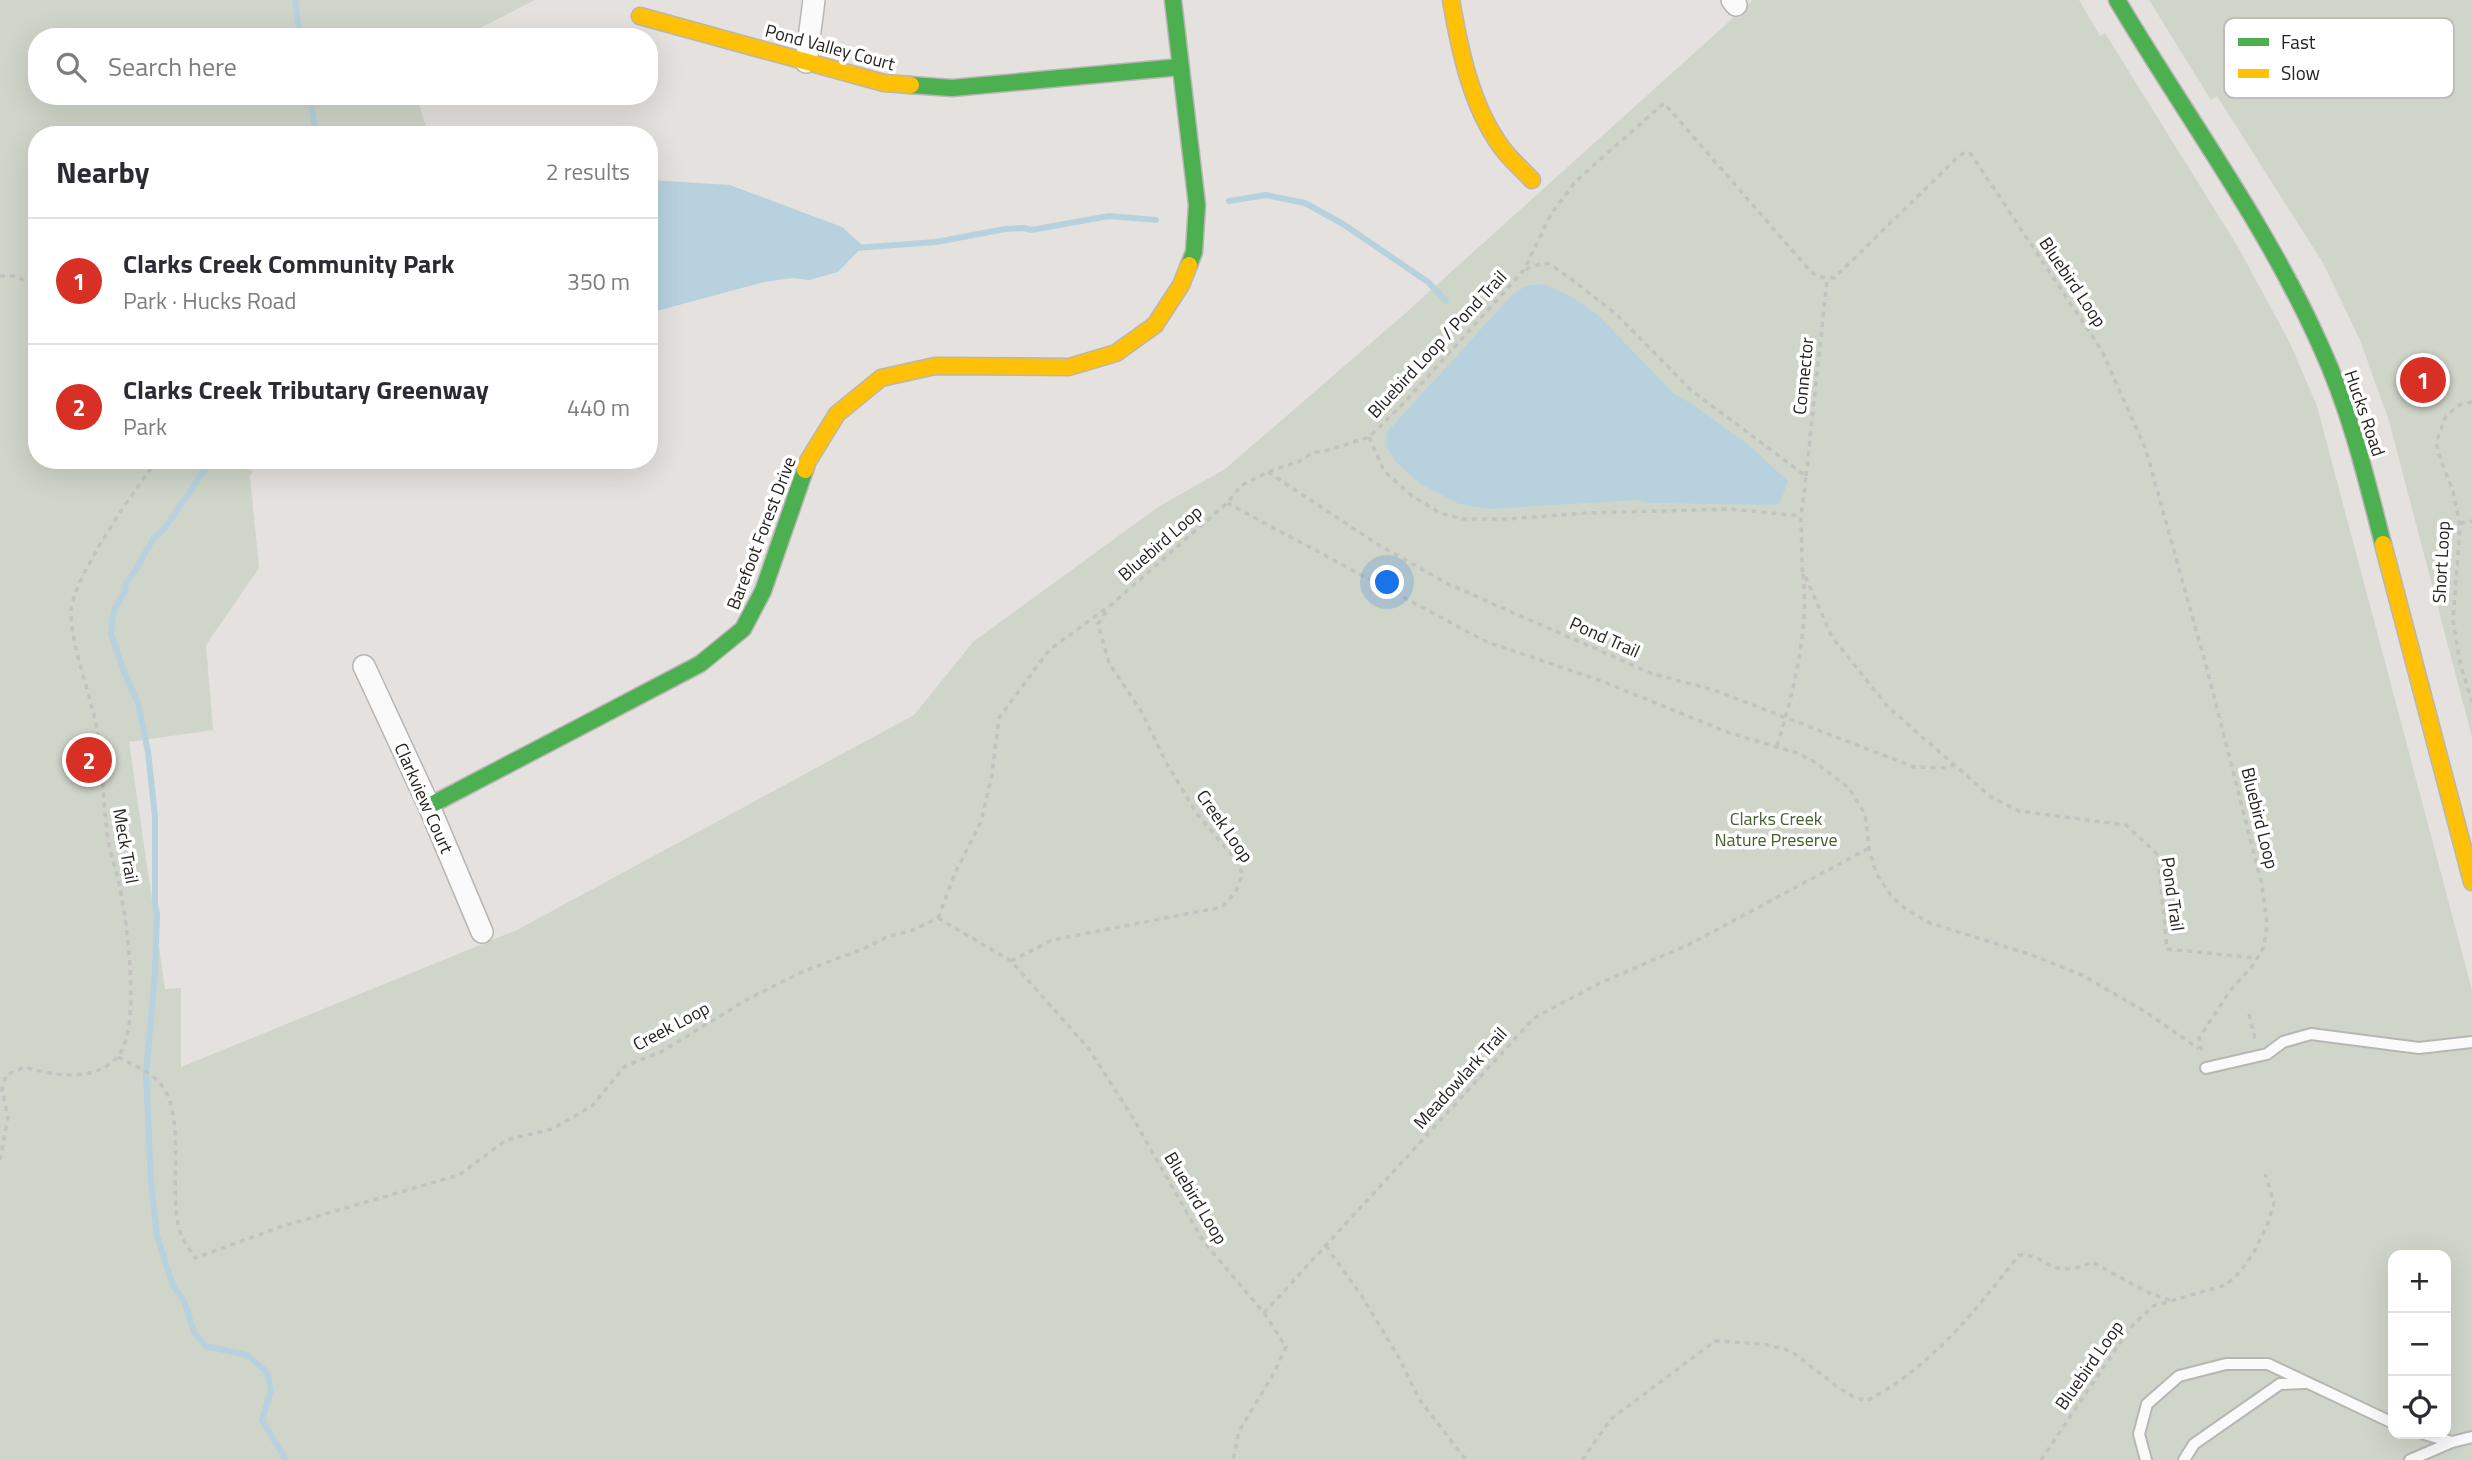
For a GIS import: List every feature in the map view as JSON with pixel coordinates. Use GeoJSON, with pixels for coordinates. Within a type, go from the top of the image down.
{"type":"FeatureCollection","features":[{"type":"Feature","properties":{"kind":"street"},"geometry":{"type":"LineString","coordinates":[[806,62],[814,0]]}},
{"type":"Feature","properties":{"kind":"street"},"geometry":{"type":"LineString","coordinates":[[1173,0],[1180,67]]}},
{"type":"Feature","properties":{"kind":"street"},"geometry":{"type":"LineString","coordinates":[[1451,0],[1461,56],[1479,106],[1500,145],[1532,180]]}},
{"type":"Feature","properties":{"kind":"street","name":"Hucks Road"},"geometry":{"type":"LineString","coordinates":[[2117,0],[2267,244],[2314,330],[2343,399],[2472,882]]}},
{"type":"Feature","properties":{"kind":"street","name":"Pond Valley Court"},"geometry":{"type":"LineString","coordinates":[[640,16],[884,83],[952,88],[1180,67]]}},
{"type":"Feature","properties":{"kind":"street","name":"Barefoot Forest Drive"},"geometry":{"type":"LineString","coordinates":[[429,806],[700,664],[743,629],[762,591],[808,461],[837,414],[881,378],[935,366],[1069,366],[1116,353],[1155,325],[1181,285],[1194,251],[1197,205],[1180,67]]}},
{"type":"Feature","properties":{"kind":"street","name":"Clarkview Court"},"geometry":{"type":"LineString","coordinates":[[364,666],[429,806],[482,932]]}},
{"type":"Feature","properties":{"kind":"lane"},"geometry":{"type":"LineString","coordinates":[[2206,1068],[2267,1054],[2283,1042],[2311,1034],[2374,1040],[2419,1048],[2472,1042]]}},
{"type":"Feature","properties":{"kind":"lane"},"geometry":{"type":"LineString","coordinates":[[2146,1460],[2139,1434],[2147,1404],[2179,1376],[2226,1364],[2268,1364],[2388,1421]]}},
{"type":"Feature","properties":{"kind":"lane"},"geometry":{"type":"LineString","coordinates":[[2185,1460],[2194,1444],[2280,1384],[2308,1382]]}},
{"type":"Feature","properties":{"kind":"lane"},"geometry":{"type":"LineString","coordinates":[[2410,1460],[2452,1442],[2472,1437]]}},
{"type":"Feature","properties":{"kind":"lane"},"geometry":{"type":"LineString","coordinates":[[2442,1439],[2452,1442]]}},
{"type":"Feature","properties":{"kind":"path"},"geometry":{"type":"LineString","coordinates":[[1524,270],[1562,196],[1664,103],[1811,272],[1827,279]]}},
{"type":"Feature","properties":{"kind":"path","name":"Bluebird Loop"},"geometry":{"type":"LineString","coordinates":[[1827,279],[1834,278],[1965,152],[1971,154],[2102,351],[2146,450],[2214,696],[2262,885],[2267,924],[2264,947],[2207,1024],[2199,1038],[2200,1051],[2146,1012],[2082,975],[2029,954],[1930,923],[1907,910],[1892,897],[1876,873],[1869,848]]}},
{"type":"Feature","properties":{"kind":"path"},"geometry":{"type":"LineString","coordinates":[[1524,270],[1532,265],[1550,264],[1567,276],[1615,313],[1692,391],[1806,476]]}},
{"type":"Feature","properties":{"kind":"path","name":"Bluebird Loop / Pond Trail"},"geometry":{"type":"LineString","coordinates":[[1369,437],[1404,403],[1524,270]]}},
{"type":"Feature","properties":{"kind":"path"},"geometry":{"type":"LineString","coordinates":[[0,276],[16,276],[28,283]]}},
{"type":"Feature","properties":{"kind":"path","name":"Connector"},"geometry":{"type":"LineString","coordinates":[[1806,476],[1827,279]]}},
{"type":"Feature","properties":{"kind":"path","name":"Short Loop"},"geometry":{"type":"LineString","coordinates":[[2472,402],[2451,410],[2441,424],[2437,440],[2439,460],[2453,491],[2459,523],[2453,621],[2460,663],[2472,702]]}},
{"type":"Feature","properties":{"kind":"path"},"geometry":{"type":"LineString","coordinates":[[1801,516],[1730,509],[1463,519],[1440,513],[1411,495],[1384,471],[1369,437],[1312,453],[1300,461],[1268,472],[1242,485],[1227,503],[1485,641],[1604,682],[1727,732],[1777,746],[1813,761],[1849,788],[1865,814],[1869,848]]}},
{"type":"Feature","properties":{"kind":"path","name":"Meck Trail"},"geometry":{"type":"LineString","coordinates":[[118,1057],[125,1045],[132,1002],[128,950],[121,890],[107,832],[96,722],[74,637],[71,609],[83,576],[132,495],[151,469]]}},
{"type":"Feature","properties":{"kind":"path","name":"Pond Trail"},"geometry":{"type":"LineString","coordinates":[[1268,472],[1377,544],[1448,584],[1653,674],[1714,690],[1914,767],[1946,768],[1954,764]]}},
{"type":"Feature","properties":{"kind":"path","name":"Pond Trail"},"geometry":{"type":"LineString","coordinates":[[1806,476],[1801,516],[1802,569],[1832,638],[1888,708],[1992,797],[2019,811],[2126,825],[2158,855],[2167,949],[2257,958]]}},
{"type":"Feature","properties":{"kind":"path","name":"Bluebird Loop"},"geometry":{"type":"LineString","coordinates":[[1227,503],[1112,604],[1049,650],[999,718],[992,774],[981,822],[956,871],[938,918],[1011,961],[1089,1049],[1133,1118],[1203,1241],[1264,1313],[1286,1347],[1273,1375],[1239,1431],[1233,1460]]}},
{"type":"Feature","properties":{"kind":"path"},"geometry":{"type":"LineString","coordinates":[[2459,523],[2472,521]]}},
{"type":"Feature","properties":{"kind":"path"},"geometry":{"type":"LineString","coordinates":[[1777,746],[1796,679],[1803,631],[1806,604],[1802,569]]}},
{"type":"Feature","properties":{"kind":"path","name":"Creek Loop"},"geometry":{"type":"LineString","coordinates":[[1011,961],[1052,940],[1222,908],[1236,893],[1243,874],[1231,854],[1197,814],[1167,764],[1141,711],[1109,663],[1098,624],[1112,604]]}},
{"type":"Feature","properties":{"kind":"path","name":"Meadowlark Trail"},"geometry":{"type":"LineString","coordinates":[[1326,1246],[1534,1018],[1601,983],[1690,944],[1869,848]]}},
{"type":"Feature","properties":{"kind":"path","name":"Creek Loop"},"geometry":{"type":"LineString","coordinates":[[118,1057],[159,1082],[170,1100],[175,1130],[176,1203],[181,1236],[195,1258],[280,1227],[459,1175],[506,1140],[552,1129],[592,1106],[625,1066],[659,1052],[748,999],[802,972],[889,936],[911,931],[938,918]]}},
{"type":"Feature","properties":{"kind":"path"},"geometry":{"type":"LineString","coordinates":[[2249,1014],[2259,1056]]}},
{"type":"Feature","properties":{"kind":"path"},"geometry":{"type":"LineString","coordinates":[[0,1160],[8,1117],[2,1090],[6,1075],[25,1067],[46,1074],[72,1076],[103,1067],[118,1057]]}},
{"type":"Feature","properties":{"kind":"path","name":"Bluebird Loop"},"geometry":{"type":"LineString","coordinates":[[2041,1460],[2130,1328],[2152,1306],[2226,1285],[2241,1271],[2254,1252],[2274,1203],[2265,1174]]}},
{"type":"Feature","properties":{"kind":"path"},"geometry":{"type":"LineString","coordinates":[[1264,1313],[1326,1246],[1363,1298],[1398,1356],[1419,1399],[1466,1460]]}},
{"type":"Feature","properties":{"kind":"path"},"geometry":{"type":"LineString","coordinates":[[1582,1460],[1611,1419],[1715,1341],[1764,1344],[1791,1351],[1852,1396],[1866,1401],[1889,1389],[1945,1344],[2019,1255],[2034,1255],[2058,1268],[2092,1262],[2149,1293],[2172,1301]]}},
{"type":"Feature","properties":{"kind":"green space","name":"Clarks Creek Nature Preserve"},"geometry":{"type":"Polygon","coordinates":[[[0,0],[535,0],[480,28],[28,28],[28,105],[419,105],[426,126],[28,126],[28,469],[253,471],[250,476],[259,568],[206,645],[213,730],[129,742],[165,989],[181,988],[181,1067],[517,930],[914,715],[973,642],[1158,507],[1225,469],[1401,317],[1753,0],[2079,0],[2100,36],[2105,33],[2238,247],[2289,341],[2317,406],[2472,990],[2472,1460],[0,1460],[0,0]]]}},
{"type":"Feature","properties":{"kind":"green space"},"geometry":{"type":"Polygon","coordinates":[[[2149,0],[2472,0],[2472,737],[2389,421],[2360,340],[2323,263],[2217,96],[2211,100],[2149,0]]]}},
{"type":"Feature","properties":{"kind":"water"},"geometry":{"type":"Polygon","coordinates":[[[658,181],[730,185],[842,227],[863,246],[838,272],[809,280],[793,278],[764,282],[658,311],[658,181]]]}},
{"type":"Feature","properties":{"kind":"water"},"geometry":{"type":"Polygon","coordinates":[[[1543,284],[1569,295],[1598,315],[1674,394],[1691,403],[1750,446],[1788,481],[1780,503],[1651,503],[1637,500],[1489,509],[1459,504],[1419,483],[1396,462],[1386,445],[1387,432],[1513,294],[1526,286],[1543,284]]]}},
{"type":"Feature","properties":{"kind":"waterway"},"geometry":{"type":"LineString","coordinates":[[295,0],[299,28]]}},
{"type":"Feature","properties":{"kind":"waterway"},"geometry":{"type":"LineString","coordinates":[[311,105],[315,126]]}},
{"type":"Feature","properties":{"kind":"waterway"},"geometry":{"type":"LineString","coordinates":[[1229,201],[1266,195],[1305,203],[1343,224],[1428,282],[1446,301]]}},
{"type":"Feature","properties":{"kind":"waterway"},"geometry":{"type":"LineString","coordinates":[[855,248],[936,242],[1005,229],[1031,230],[1109,216],[1156,220]]}},
{"type":"Feature","properties":{"kind":"waterway"},"geometry":{"type":"LineString","coordinates":[[205,469],[164,529],[153,539],[126,583],[125,591],[114,610],[111,634],[138,703],[148,752],[155,817],[155,973],[146,1073],[151,1183],[157,1236],[173,1286],[184,1301],[194,1332],[205,1346],[247,1355],[267,1372],[271,1390],[262,1420],[286,1460]]}},
{"type":"Feature","properties":{"kind":"traffic: fast"},"geometry":{"type":"LineString","coordinates":[[1173,0],[1197,205],[1194,252],[1189,265]]}},
{"type":"Feature","properties":{"kind":"traffic: fast"},"geometry":{"type":"LineString","coordinates":[[2117,0],[2251,214],[2300,302],[2341,395],[2383,544]]}},
{"type":"Feature","properties":{"kind":"traffic: fast"},"geometry":{"type":"LineString","coordinates":[[911,85],[952,88],[1180,67]]}},
{"type":"Feature","properties":{"kind":"traffic: fast"},"geometry":{"type":"LineString","coordinates":[[429,806],[700,664],[743,629],[763,591],[805,470]]}},
{"type":"Feature","properties":{"kind":"traffic: slow"},"geometry":{"type":"LineString","coordinates":[[1451,0],[1468,77],[1482,114],[1502,148],[1532,180]]}},
{"type":"Feature","properties":{"kind":"traffic: slow"},"geometry":{"type":"LineString","coordinates":[[640,16],[884,83],[911,85]]}},
{"type":"Feature","properties":{"kind":"traffic: slow"},"geometry":{"type":"LineString","coordinates":[[805,470],[837,414],[881,378],[935,366],[1069,367],[1116,353],[1155,325],[1181,285],[1189,265]]}},
{"type":"Feature","properties":{"kind":"traffic: slow"},"geometry":{"type":"LineString","coordinates":[[2383,544],[2472,882]]}},
{"type":"Feature","properties":{"kind":"place","name":"Clarks Creek Community Park"},"geometry":{"type":"Point","coordinates":[2423,380]}},
{"type":"Feature","properties":{"kind":"place","name":"Clarks Creek Tributary Greenway"},"geometry":{"type":"Point","coordinates":[89,760]}}]}
